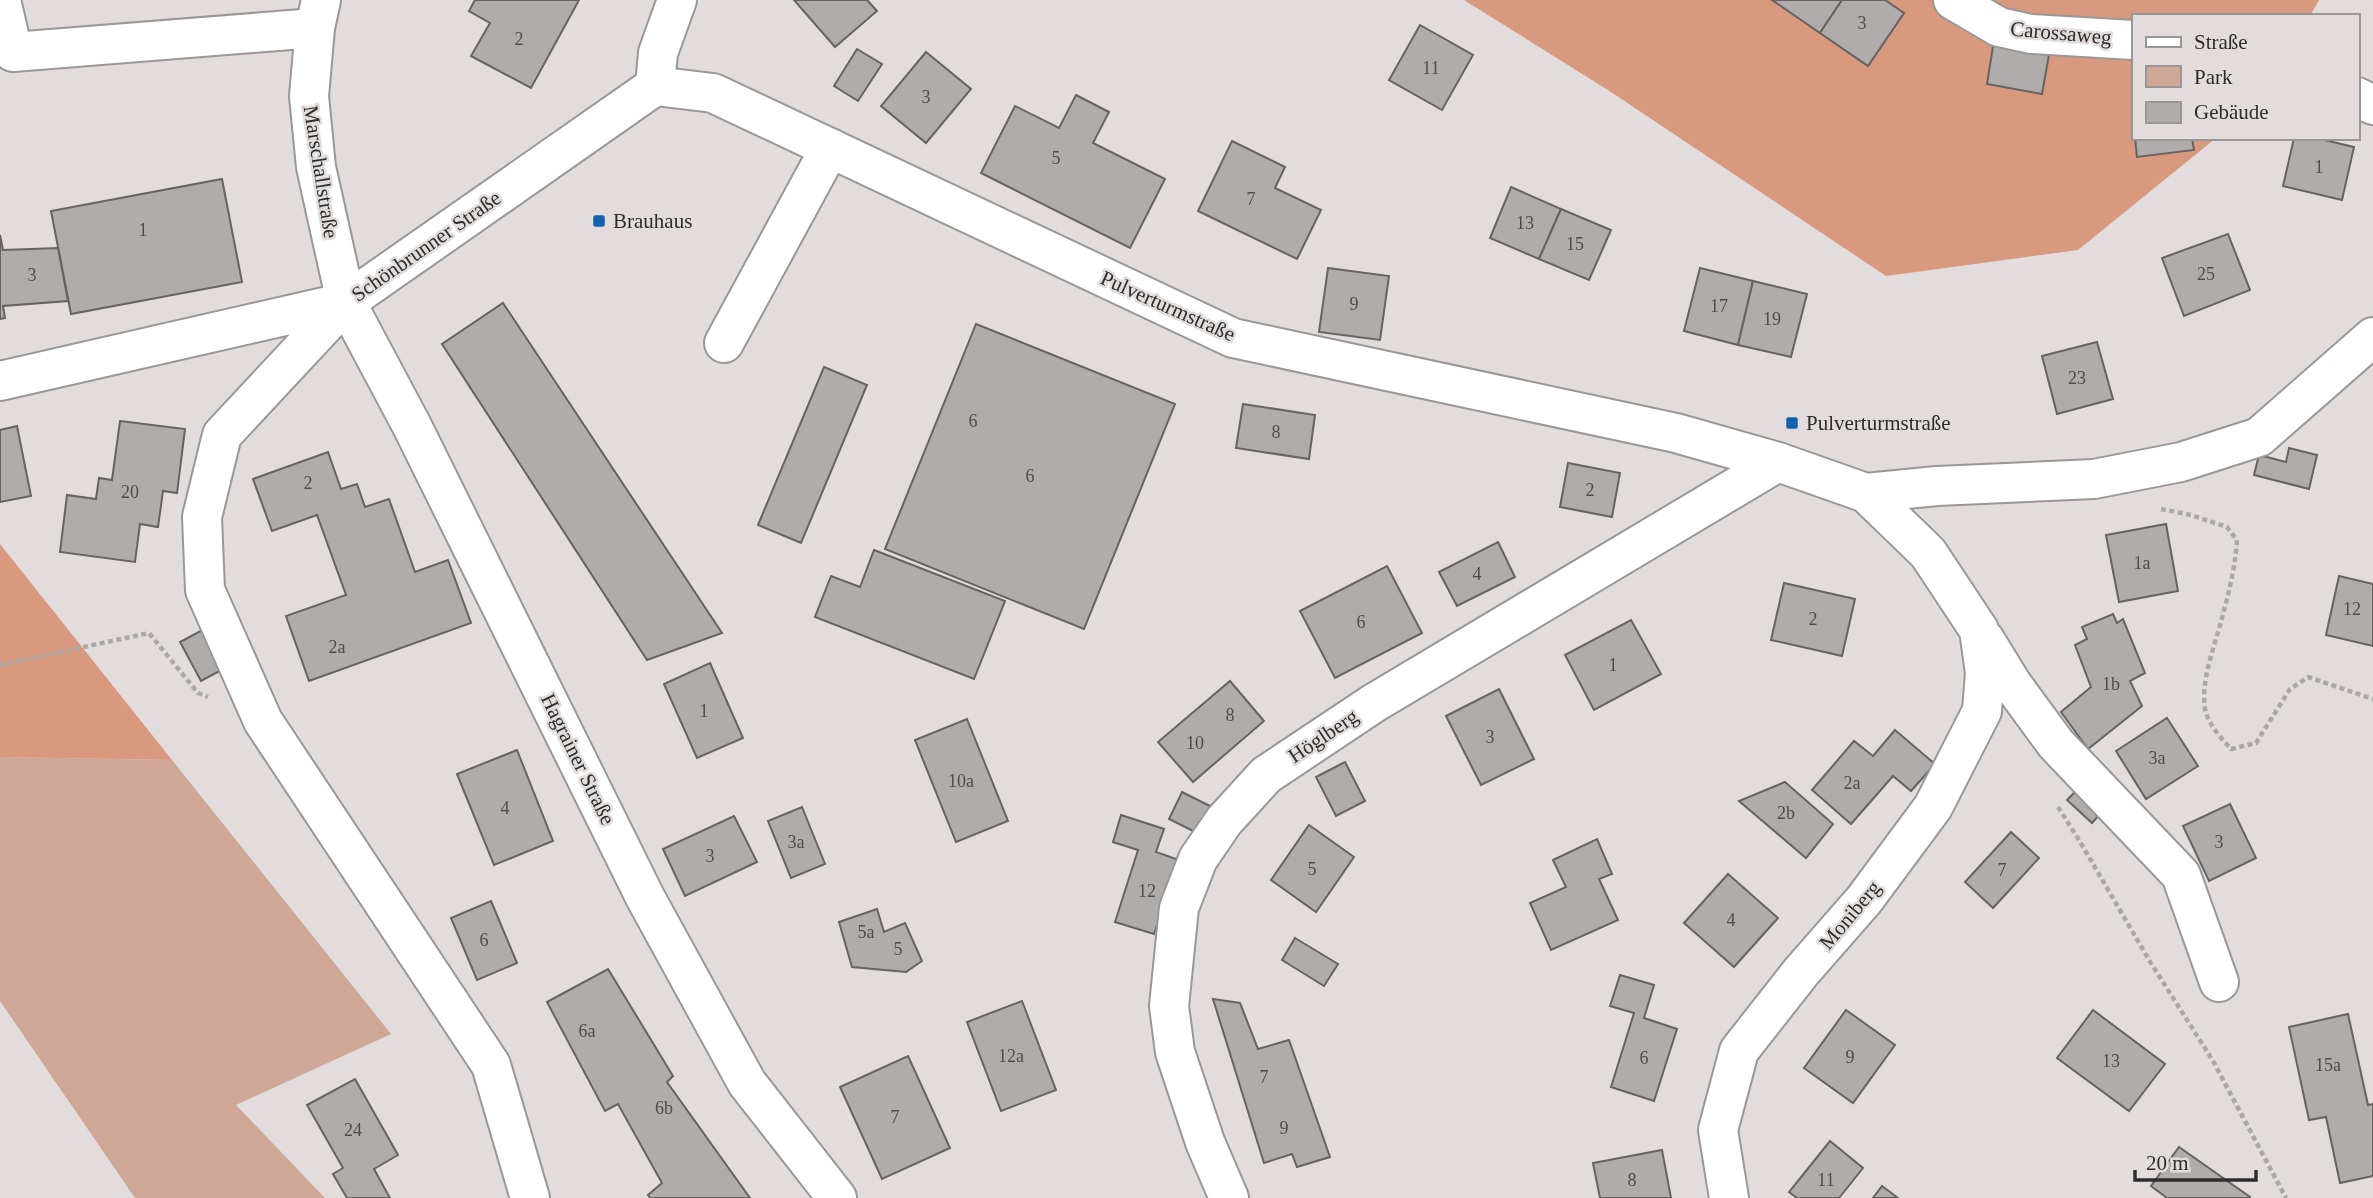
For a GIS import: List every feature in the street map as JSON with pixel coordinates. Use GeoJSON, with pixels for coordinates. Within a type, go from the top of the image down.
{"type":"FeatureCollection","features":[{"type":"Feature","properties":{"kind":"street"},"geometry":{"type":"LineString","coordinates":[[1,0],[13,52],[318,14]]}},
{"type":"Feature","properties":{"kind":"street"},"geometry":{"type":"LineString","coordinates":[[655,86],[658,53],[677,0]]}},
{"type":"Feature","properties":{"kind":"street","name":"Carossaweg"},"geometry":{"type":"LineString","coordinates":[[1953,0],[1999,27],[2031,34],[2132,40]]}},
{"type":"Feature","properties":{"kind":"street","name":"Marschallstraße"},"geometry":{"type":"LineString","coordinates":[[318,14],[309,96],[316,167],[346,302]]}},
{"type":"Feature","properties":{"kind":"street","name":"Pulverturmstraße"},"geometry":{"type":"LineString","coordinates":[[655,86],[713,93],[1233,338],[1649,427],[1778,463],[1866,493],[1937,486],[2094,479],[2181,462],[2259,437],[2373,337]]}},
{"type":"Feature","properties":{"kind":"street","name":"Schönbrunner Straße"},"geometry":{"type":"LineString","coordinates":[[0,381],[346,302],[655,86]]}},
{"type":"Feature","properties":{"kind":"street"},"geometry":{"type":"LineString","coordinates":[[724,343],[830,148]]}},
{"type":"Feature","properties":{"kind":"street"},"geometry":{"type":"LineString","coordinates":[[346,302],[222,435],[202,517],[205,590],[264,720],[491,1065],[530,1198]]}},
{"type":"Feature","properties":{"kind":"street","name":"Hagrainer Straße"},"geometry":{"type":"LineString","coordinates":[[346,302],[412,426],[645,897],[747,1083],[837,1198]]}},
{"type":"Feature","properties":{"kind":"street","name":"Höglberg"},"geometry":{"type":"LineString","coordinates":[[1229,1198],[1205,1142],[1175,1052],[1169,1006],[1179,908],[1198,859],[1224,821],[1266,775],[1374,703],[1778,463]]}},
{"type":"Feature","properties":{"kind":"street","name":"Moniberg"},"geometry":{"type":"LineString","coordinates":[[1866,493],[1928,553],[2012,684],[2056,744],[2181,875],[2219,982]]}},
{"type":"Feature","properties":{"kind":"street","name":"Moniberg"},"geometry":{"type":"LineString","coordinates":[[1729,1198],[1718,1130],[1739,1051],[1801,972],[1864,900],[1933,807],[1982,711],[1985,673],[1979,630]]}},
{"type":"Feature","properties":{"kind":"path"},"geometry":{"type":"LineString","coordinates":[[2159,509],[2192,515],[2227,527],[2237,540],[2236,564],[2231,586],[2210,650],[2205,710],[2218,736],[2231,749],[2256,743],[2290,689],[2308,677],[2373,699]]}},
{"type":"Feature","properties":{"kind":"path"},"geometry":{"type":"LineString","coordinates":[[0,665],[149,633],[198,692],[264,720]]}},
{"type":"Feature","properties":{"kind":"path"},"geometry":{"type":"LineString","coordinates":[[2056,806],[2079,840],[2148,960],[2213,1061],[2286,1198]]}},
{"type":"Feature","properties":{"kind":"green space"},"geometry":{"type":"Polygon","coordinates":[[[0,757],[172,760],[391,1034],[236,1105],[325,1198],[135,1198],[0,1001],[0,757]]]}},
{"type":"Feature","properties":{"kind":"shaded area"},"geometry":{"type":"Polygon","coordinates":[[[1464,0],[2319,0],[2311,14],[2132,14],[2132,140],[2214,140],[2078,250],[1886,276],[1611,92],[1464,0]]]}},
{"type":"Feature","properties":{"kind":"shaded area"},"geometry":{"type":"Polygon","coordinates":[[[0,544],[172,760],[0,757],[0,544]]]}},
{"type":"Feature","properties":{"kind":"building"},"geometry":{"type":"Polygon","coordinates":[[[475,0],[579,0],[531,88],[471,56],[490,23],[469,11],[475,0]]]}},
{"type":"Feature","properties":{"kind":"building"},"geometry":{"type":"Polygon","coordinates":[[[794,0],[867,0],[877,11],[835,47],[794,0]]]}},
{"type":"Feature","properties":{"kind":"building"},"geometry":{"type":"Polygon","coordinates":[[[1772,0],[1842,0],[1820,33],[1772,0]]]}},
{"type":"Feature","properties":{"kind":"building"},"geometry":{"type":"Polygon","coordinates":[[[1842,0],[1885,0],[1904,13],[1868,66],[1820,33],[1842,0]]]}},
{"type":"Feature","properties":{"kind":"building"},"geometry":{"type":"Polygon","coordinates":[[[1420,25],[1473,55],[1442,110],[1389,80],[1420,25]]]}},
{"type":"Feature","properties":{"kind":"building"},"geometry":{"type":"Polygon","coordinates":[[[1994,40],[2050,49],[2042,94],[1987,84],[1994,40]]]}},
{"type":"Feature","properties":{"kind":"building"},"geometry":{"type":"Polygon","coordinates":[[[857,49],[882,64],[858,101],[834,86],[857,49]]]}},
{"type":"Feature","properties":{"kind":"building"},"geometry":{"type":"Polygon","coordinates":[[[926,52],[971,89],[926,143],[881,106],[926,52]]]}},
{"type":"Feature","properties":{"kind":"building"},"geometry":{"type":"Polygon","coordinates":[[[1076,95],[1109,112],[1093,143],[1165,179],[1130,248],[981,173],[1015,106],[1059,128],[1076,95]]]}},
{"type":"Feature","properties":{"kind":"building"},"geometry":{"type":"Polygon","coordinates":[[[2135,140],[2192,140],[2194,150],[2137,157],[2135,140]]]}},
{"type":"Feature","properties":{"kind":"building"},"geometry":{"type":"Polygon","coordinates":[[[2294,140],[2324,140],[2354,147],[2342,200],[2283,186],[2294,140]]]}},
{"type":"Feature","properties":{"kind":"building"},"geometry":{"type":"Polygon","coordinates":[[[1232,141],[1285,167],[1275,188],[1321,210],[1297,259],[1198,211],[1232,141]]]}},
{"type":"Feature","properties":{"kind":"building"},"geometry":{"type":"Polygon","coordinates":[[[222,179],[242,282],[71,314],[51,211],[222,179]]]}},
{"type":"Feature","properties":{"kind":"building"},"geometry":{"type":"Polygon","coordinates":[[[1511,187],[1561,209],[1539,259],[1490,238],[1511,187]]]}},
{"type":"Feature","properties":{"kind":"building"},"geometry":{"type":"Polygon","coordinates":[[[1561,209],[1611,230],[1589,280],[1539,259],[1561,209]]]}},
{"type":"Feature","properties":{"kind":"building"},"geometry":{"type":"Polygon","coordinates":[[[2228,234],[2250,290],[2184,316],[2162,258],[2228,234]]]}},
{"type":"Feature","properties":{"kind":"building"},"geometry":{"type":"Polygon","coordinates":[[[0,235],[3,250],[58,248],[68,301],[3,306],[5,318],[0,319],[0,235]]]}},
{"type":"Feature","properties":{"kind":"building"},"geometry":{"type":"Polygon","coordinates":[[[1328,268],[1389,276],[1380,340],[1319,332],[1328,268]]]}},
{"type":"Feature","properties":{"kind":"building"},"geometry":{"type":"Polygon","coordinates":[[[1700,268],[1753,281],[1738,345],[1684,331],[1700,268]]]}},
{"type":"Feature","properties":{"kind":"building"},"geometry":{"type":"Polygon","coordinates":[[[1753,281],[1807,294],[1791,357],[1738,345],[1753,281]]]}},
{"type":"Feature","properties":{"kind":"building"},"geometry":{"type":"Polygon","coordinates":[[[503,303],[722,633],[647,660],[442,344],[503,303]]]}},
{"type":"Feature","properties":{"kind":"building"},"geometry":{"type":"Polygon","coordinates":[[[976,324],[1175,404],[1084,629],[885,549],[976,324]]]}},
{"type":"Feature","properties":{"kind":"building"},"geometry":{"type":"Polygon","coordinates":[[[2097,342],[2113,399],[2057,414],[2042,356],[2097,342]]]}},
{"type":"Feature","properties":{"kind":"building"},"geometry":{"type":"Polygon","coordinates":[[[824,367],[867,385],[801,543],[758,525],[824,367]]]}},
{"type":"Feature","properties":{"kind":"building"},"geometry":{"type":"Polygon","coordinates":[[[1243,404],[1315,415],[1309,459],[1236,448],[1243,404]]]}},
{"type":"Feature","properties":{"kind":"building"},"geometry":{"type":"Polygon","coordinates":[[[120,421],[185,429],[177,493],[163,491],[158,527],[140,524],[135,562],[60,552],[67,495],[96,499],[99,478],[112,480],[120,421]]]}},
{"type":"Feature","properties":{"kind":"building"},"geometry":{"type":"Polygon","coordinates":[[[17,426],[31,496],[0,502],[0,430],[17,426]]]}},
{"type":"Feature","properties":{"kind":"building"},"geometry":{"type":"Polygon","coordinates":[[[2289,448],[2317,455],[2309,489],[2254,475],[2259,455],[2286,462],[2289,448]]]}},
{"type":"Feature","properties":{"kind":"building"},"geometry":{"type":"Polygon","coordinates":[[[328,452],[341,489],[357,484],[365,507],[389,499],[415,572],[448,560],[471,623],[309,681],[286,616],[346,595],[317,515],[272,531],[253,479],[328,452]]]}},
{"type":"Feature","properties":{"kind":"building"},"geometry":{"type":"Polygon","coordinates":[[[1568,463],[1620,473],[1612,517],[1560,507],[1568,463]]]}},
{"type":"Feature","properties":{"kind":"building"},"geometry":{"type":"Polygon","coordinates":[[[2166,524],[2178,591],[2119,602],[2106,535],[2166,524]]]}},
{"type":"Feature","properties":{"kind":"building"},"geometry":{"type":"Polygon","coordinates":[[[1498,542],[1515,577],[1457,606],[1439,572],[1498,542]]]}},
{"type":"Feature","properties":{"kind":"building"},"geometry":{"type":"Polygon","coordinates":[[[874,550],[1005,601],[974,679],[815,617],[831,576],[860,587],[874,550]]]}},
{"type":"Feature","properties":{"kind":"building"},"geometry":{"type":"Polygon","coordinates":[[[1387,566],[1422,633],[1335,678],[1300,611],[1387,566]]]}},
{"type":"Feature","properties":{"kind":"building"},"geometry":{"type":"Polygon","coordinates":[[[2339,576],[2373,584],[2373,646],[2326,635],[2339,576]]]}},
{"type":"Feature","properties":{"kind":"building"},"geometry":{"type":"Polygon","coordinates":[[[1784,583],[1855,599],[1842,656],[1771,640],[1784,583]]]}},
{"type":"Feature","properties":{"kind":"building"},"geometry":{"type":"Polygon","coordinates":[[[2113,614],[2117,623],[2123,619],[2145,673],[2130,681],[2142,706],[2088,749],[2061,712],[2091,687],[2075,645],[2087,639],[2082,627],[2113,614]]]}},
{"type":"Feature","properties":{"kind":"building"},"geometry":{"type":"Polygon","coordinates":[[[1631,620],[1661,674],[1594,710],[1565,655],[1631,620]]]}},
{"type":"Feature","properties":{"kind":"building"},"geometry":{"type":"Polygon","coordinates":[[[208,627],[229,666],[201,681],[180,642],[208,627]]]}},
{"type":"Feature","properties":{"kind":"building"},"geometry":{"type":"Polygon","coordinates":[[[710,663],[743,738],[697,758],[664,684],[710,663]]]}},
{"type":"Feature","properties":{"kind":"building"},"geometry":{"type":"Polygon","coordinates":[[[1230,681],[1264,721],[1193,782],[1158,742],[1230,681]]]}},
{"type":"Feature","properties":{"kind":"building"},"geometry":{"type":"Polygon","coordinates":[[[1499,689],[1534,759],[1481,785],[1446,716],[1499,689]]]}},
{"type":"Feature","properties":{"kind":"building"},"geometry":{"type":"Polygon","coordinates":[[[2167,718],[2198,766],[2146,799],[2116,751],[2167,718]]]}},
{"type":"Feature","properties":{"kind":"building"},"geometry":{"type":"Polygon","coordinates":[[[967,719],[1008,821],[956,842],[915,740],[967,719]]]}},
{"type":"Feature","properties":{"kind":"building"},"geometry":{"type":"Polygon","coordinates":[[[1895,730],[1935,764],[1911,791],[1893,776],[1851,824],[1812,790],[1854,741],[1873,756],[1895,730]]]}},
{"type":"Feature","properties":{"kind":"building"},"geometry":{"type":"Polygon","coordinates":[[[517,750],[553,841],[494,865],[457,774],[517,750]]]}},
{"type":"Feature","properties":{"kind":"building"},"geometry":{"type":"Polygon","coordinates":[[[1345,762],[1365,801],[1336,816],[1316,777],[1345,762]]]}},
{"type":"Feature","properties":{"kind":"building"},"geometry":{"type":"Polygon","coordinates":[[[1785,782],[1833,824],[1806,858],[1739,801],[1785,782]]]}},
{"type":"Feature","properties":{"kind":"building"},"geometry":{"type":"Polygon","coordinates":[[[2082,785],[2106,807],[2092,823],[2067,800],[2082,785]]]}},
{"type":"Feature","properties":{"kind":"building"},"geometry":{"type":"Polygon","coordinates":[[[1182,792],[1212,807],[1199,834],[1169,819],[1182,792]]]}},
{"type":"Feature","properties":{"kind":"building"},"geometry":{"type":"Polygon","coordinates":[[[2230,804],[2256,858],[2209,881],[2183,826],[2230,804]]]}},
{"type":"Feature","properties":{"kind":"building"},"geometry":{"type":"Polygon","coordinates":[[[802,807],[825,864],[791,878],[768,821],[802,807]]]}},
{"type":"Feature","properties":{"kind":"building"},"geometry":{"type":"Polygon","coordinates":[[[1121,815],[1164,829],[1156,852],[1179,860],[1154,934],[1115,922],[1138,850],[1113,842],[1121,815]]]}},
{"type":"Feature","properties":{"kind":"building"},"geometry":{"type":"Polygon","coordinates":[[[734,816],[757,862],[685,896],[663,849],[734,816]]]}},
{"type":"Feature","properties":{"kind":"building"},"geometry":{"type":"Polygon","coordinates":[[[1309,825],[1354,857],[1316,912],[1271,880],[1309,825]]]}},
{"type":"Feature","properties":{"kind":"building"},"geometry":{"type":"Polygon","coordinates":[[[2011,832],[2039,858],[1993,908],[1965,882],[2011,832]]]}},
{"type":"Feature","properties":{"kind":"building"},"geometry":{"type":"Polygon","coordinates":[[[1597,839],[1612,874],[1599,879],[1618,920],[1551,950],[1530,903],[1566,887],[1553,860],[1597,839]]]}},
{"type":"Feature","properties":{"kind":"building"},"geometry":{"type":"Polygon","coordinates":[[[1728,874],[1778,918],[1734,967],[1684,923],[1728,874]]]}},
{"type":"Feature","properties":{"kind":"building"},"geometry":{"type":"Polygon","coordinates":[[[491,901],[517,963],[477,980],[451,918],[491,901]]]}},
{"type":"Feature","properties":{"kind":"building"},"geometry":{"type":"Polygon","coordinates":[[[877,909],[884,932],[905,923],[922,961],[906,972],[852,967],[839,922],[877,909]]]}},
{"type":"Feature","properties":{"kind":"building"},"geometry":{"type":"Polygon","coordinates":[[[1295,938],[1338,964],[1324,986],[1282,960],[1295,938]]]}},
{"type":"Feature","properties":{"kind":"building"},"geometry":{"type":"Polygon","coordinates":[[[608,969],[673,1076],[667,1082],[750,1198],[650,1198],[648,1195],[662,1183],[618,1104],[605,1111],[547,1002],[608,969]]]}},
{"type":"Feature","properties":{"kind":"building"},"geometry":{"type":"Polygon","coordinates":[[[1620,975],[1654,985],[1644,1018],[1677,1029],[1654,1101],[1611,1087],[1634,1013],[1610,1006],[1620,975]]]}},
{"type":"Feature","properties":{"kind":"building"},"geometry":{"type":"Polygon","coordinates":[[[1213,999],[1240,1003],[1258,1049],[1289,1040],[1330,1157],[1297,1167],[1292,1154],[1264,1163],[1213,999]]]}},
{"type":"Feature","properties":{"kind":"building"},"geometry":{"type":"Polygon","coordinates":[[[1022,1001],[1056,1090],[1001,1111],[967,1022],[1022,1001]]]}},
{"type":"Feature","properties":{"kind":"building"},"geometry":{"type":"Polygon","coordinates":[[[1846,1010],[1895,1045],[1853,1103],[1804,1068],[1846,1010]]]}},
{"type":"Feature","properties":{"kind":"building"},"geometry":{"type":"Polygon","coordinates":[[[2093,1010],[2165,1064],[2129,1111],[2057,1058],[2093,1010]]]}},
{"type":"Feature","properties":{"kind":"building"},"geometry":{"type":"Polygon","coordinates":[[[2348,1014],[2368,1105],[2373,1104],[2373,1176],[2340,1183],[2326,1117],[2309,1120],[2289,1027],[2348,1014]]]}},
{"type":"Feature","properties":{"kind":"building"},"geometry":{"type":"Polygon","coordinates":[[[908,1056],[950,1148],[882,1179],[840,1087],[908,1056]]]}},
{"type":"Feature","properties":{"kind":"building"},"geometry":{"type":"Polygon","coordinates":[[[355,1079],[398,1155],[374,1169],[390,1198],[347,1198],[333,1174],[343,1168],[307,1105],[355,1079]]]}},
{"type":"Feature","properties":{"kind":"building"},"geometry":{"type":"Polygon","coordinates":[[[1830,1141],[1863,1168],[1839,1198],[1797,1198],[1789,1192],[1830,1141]]]}},
{"type":"Feature","properties":{"kind":"building"},"geometry":{"type":"Polygon","coordinates":[[[2179,1147],[2250,1197],[2167,1198],[2151,1186],[2179,1147]]]}},
{"type":"Feature","properties":{"kind":"building"},"geometry":{"type":"Polygon","coordinates":[[[1662,1150],[1671,1198],[1600,1198],[1593,1163],[1662,1150]]]}},
{"type":"Feature","properties":{"kind":"building"},"geometry":{"type":"Polygon","coordinates":[[[1882,1186],[1898,1198],[1873,1198],[1882,1186]]]}},
{"type":"Feature","properties":{"kind":"place","name":"Brauhaus"},"geometry":{"type":"Point","coordinates":[599,221]}},
{"type":"Feature","properties":{"kind":"place","name":"Pulverturmstraße"},"geometry":{"type":"Point","coordinates":[1792,423]}}]}
